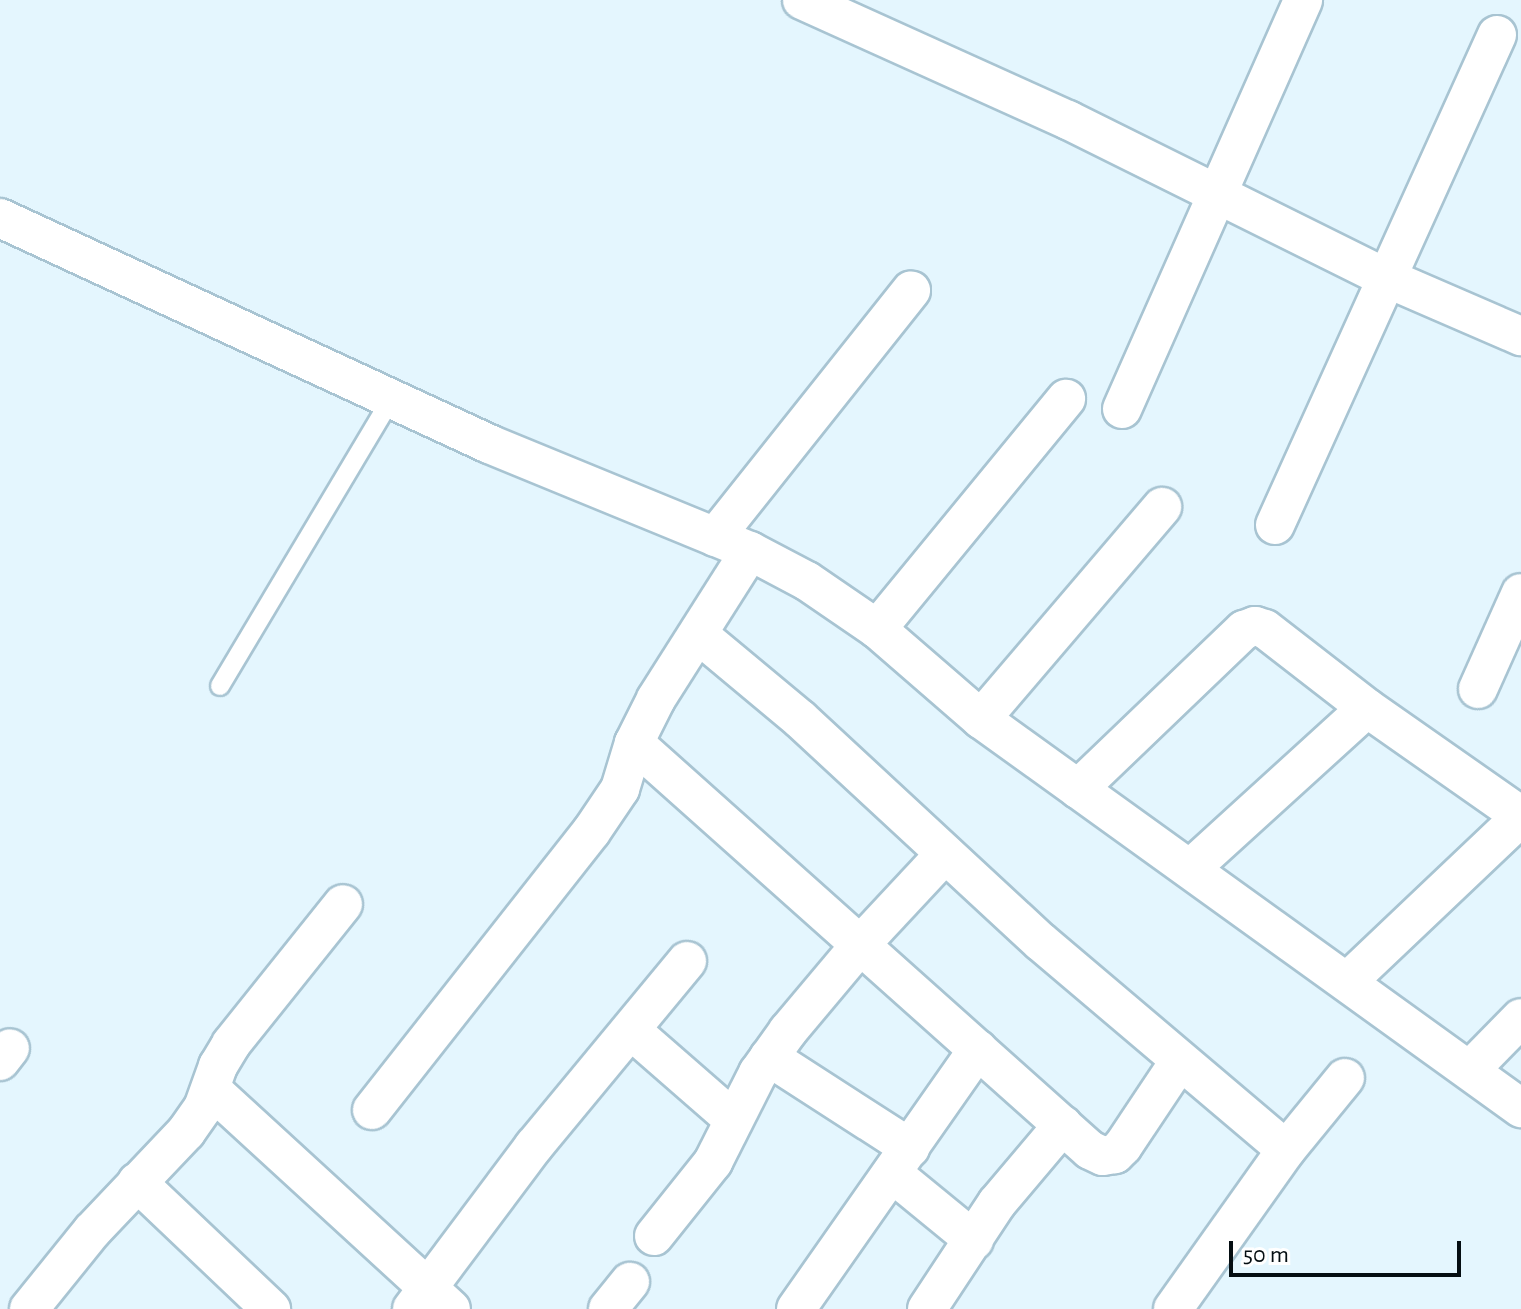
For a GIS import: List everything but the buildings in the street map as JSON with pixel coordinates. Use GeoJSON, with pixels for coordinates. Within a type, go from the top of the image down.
{"type":"FeatureCollection","features":[{"type":"Feature","properties":{"kind":"street"},"geometry":{"type":"LineString","coordinates":[[802,0],[1068,120],[1389,279],[1521,336]]}},
{"type":"Feature","properties":{"kind":"street"},"geometry":{"type":"LineString","coordinates":[[1122,409],[1303,0]]}},
{"type":"Feature","properties":{"kind":"street"},"geometry":{"type":"LineString","coordinates":[[1275,525],[1497,35]]}},
{"type":"Feature","properties":{"kind":"street"},"geometry":{"type":"LineString","coordinates":[[0,218],[591,489],[750,551],[807,581],[877,629],[981,719],[1471,1069],[1521,1108]]}},
{"type":"Feature","properties":{"kind":"street"},"geometry":{"type":"LineString","coordinates":[[715,537],[911,291]]}},
{"type":"Feature","properties":{"kind":"street"},"geometry":{"type":"LineString","coordinates":[[877,629],[1066,399]]}},
{"type":"Feature","properties":{"kind":"street"},"geometry":{"type":"LineString","coordinates":[[981,719],[1162,507]]}},
{"type":"Feature","properties":{"kind":"street"},"geometry":{"type":"LineString","coordinates":[[372,1110],[591,832],[620,789],[634,743],[656,699],[750,551]]}},
{"type":"Feature","properties":{"kind":"street"},"geometry":{"type":"LineString","coordinates":[[1478,689],[1521,593]]}},
{"type":"Feature","properties":{"kind":"street"},"geometry":{"type":"LineString","coordinates":[[1078,789],[1244,630],[1255,626],[1265,629],[1367,708],[1521,817],[1347,982]]}},
{"type":"Feature","properties":{"kind":"street"},"geometry":{"type":"LineString","coordinates":[[698,634],[800,719],[945,854],[1179,1062],[1286,1150]]}},
{"type":"Feature","properties":{"kind":"street"},"geometry":{"type":"LineString","coordinates":[[1190,869],[1367,708]]}},
{"type":"Feature","properties":{"kind":"street"},"geometry":{"type":"LineString","coordinates":[[634,743],[1090,1150],[1103,1156],[1115,1154],[1179,1062]]}},
{"type":"Feature","properties":{"kind":"street"},"geometry":{"type":"LineString","coordinates":[[654,1236],[713,1162],[769,1057],[861,944],[945,854]]}},
{"type":"Feature","properties":{"kind":"street"},"geometry":{"type":"LineString","coordinates":[[29,1309],[75,1250],[186,1132],[212,1090],[218,1066],[231,1044],[343,904]]}},
{"type":"Feature","properties":{"kind":"street"},"geometry":{"type":"LineString","coordinates":[[212,1090],[431,1302],[534,1146],[687,961]]}},
{"type":"Feature","properties":{"kind":"street"},"geometry":{"type":"LineString","coordinates":[[1471,1069],[1521,1018]]}},
{"type":"Feature","properties":{"kind":"street"},"geometry":{"type":"LineString","coordinates":[[632,1031],[734,1120]]}},
{"type":"Feature","properties":{"kind":"street"},"geometry":{"type":"LineString","coordinates":[[805,1306],[847,1231],[978,1049]]}},
{"type":"Feature","properties":{"kind":"street"},"geometry":{"type":"LineString","coordinates":[[769,1057],[901,1160],[974,1240]]}},
{"type":"Feature","properties":{"kind":"street"},"geometry":{"type":"LineString","coordinates":[[1173,1309],[1286,1150],[1345,1078]]}},
{"type":"Feature","properties":{"kind":"street"},"geometry":{"type":"LineString","coordinates":[[927,1309],[997,1203],[1063,1125]]}},
{"type":"Feature","properties":{"kind":"street"},"geometry":{"type":"LineString","coordinates":[[137,1182],[271,1309]]}},
{"type":"Feature","properties":{"kind":"lane"},"geometry":{"type":"LineString","coordinates":[[220,686],[392,398]]}}]}
